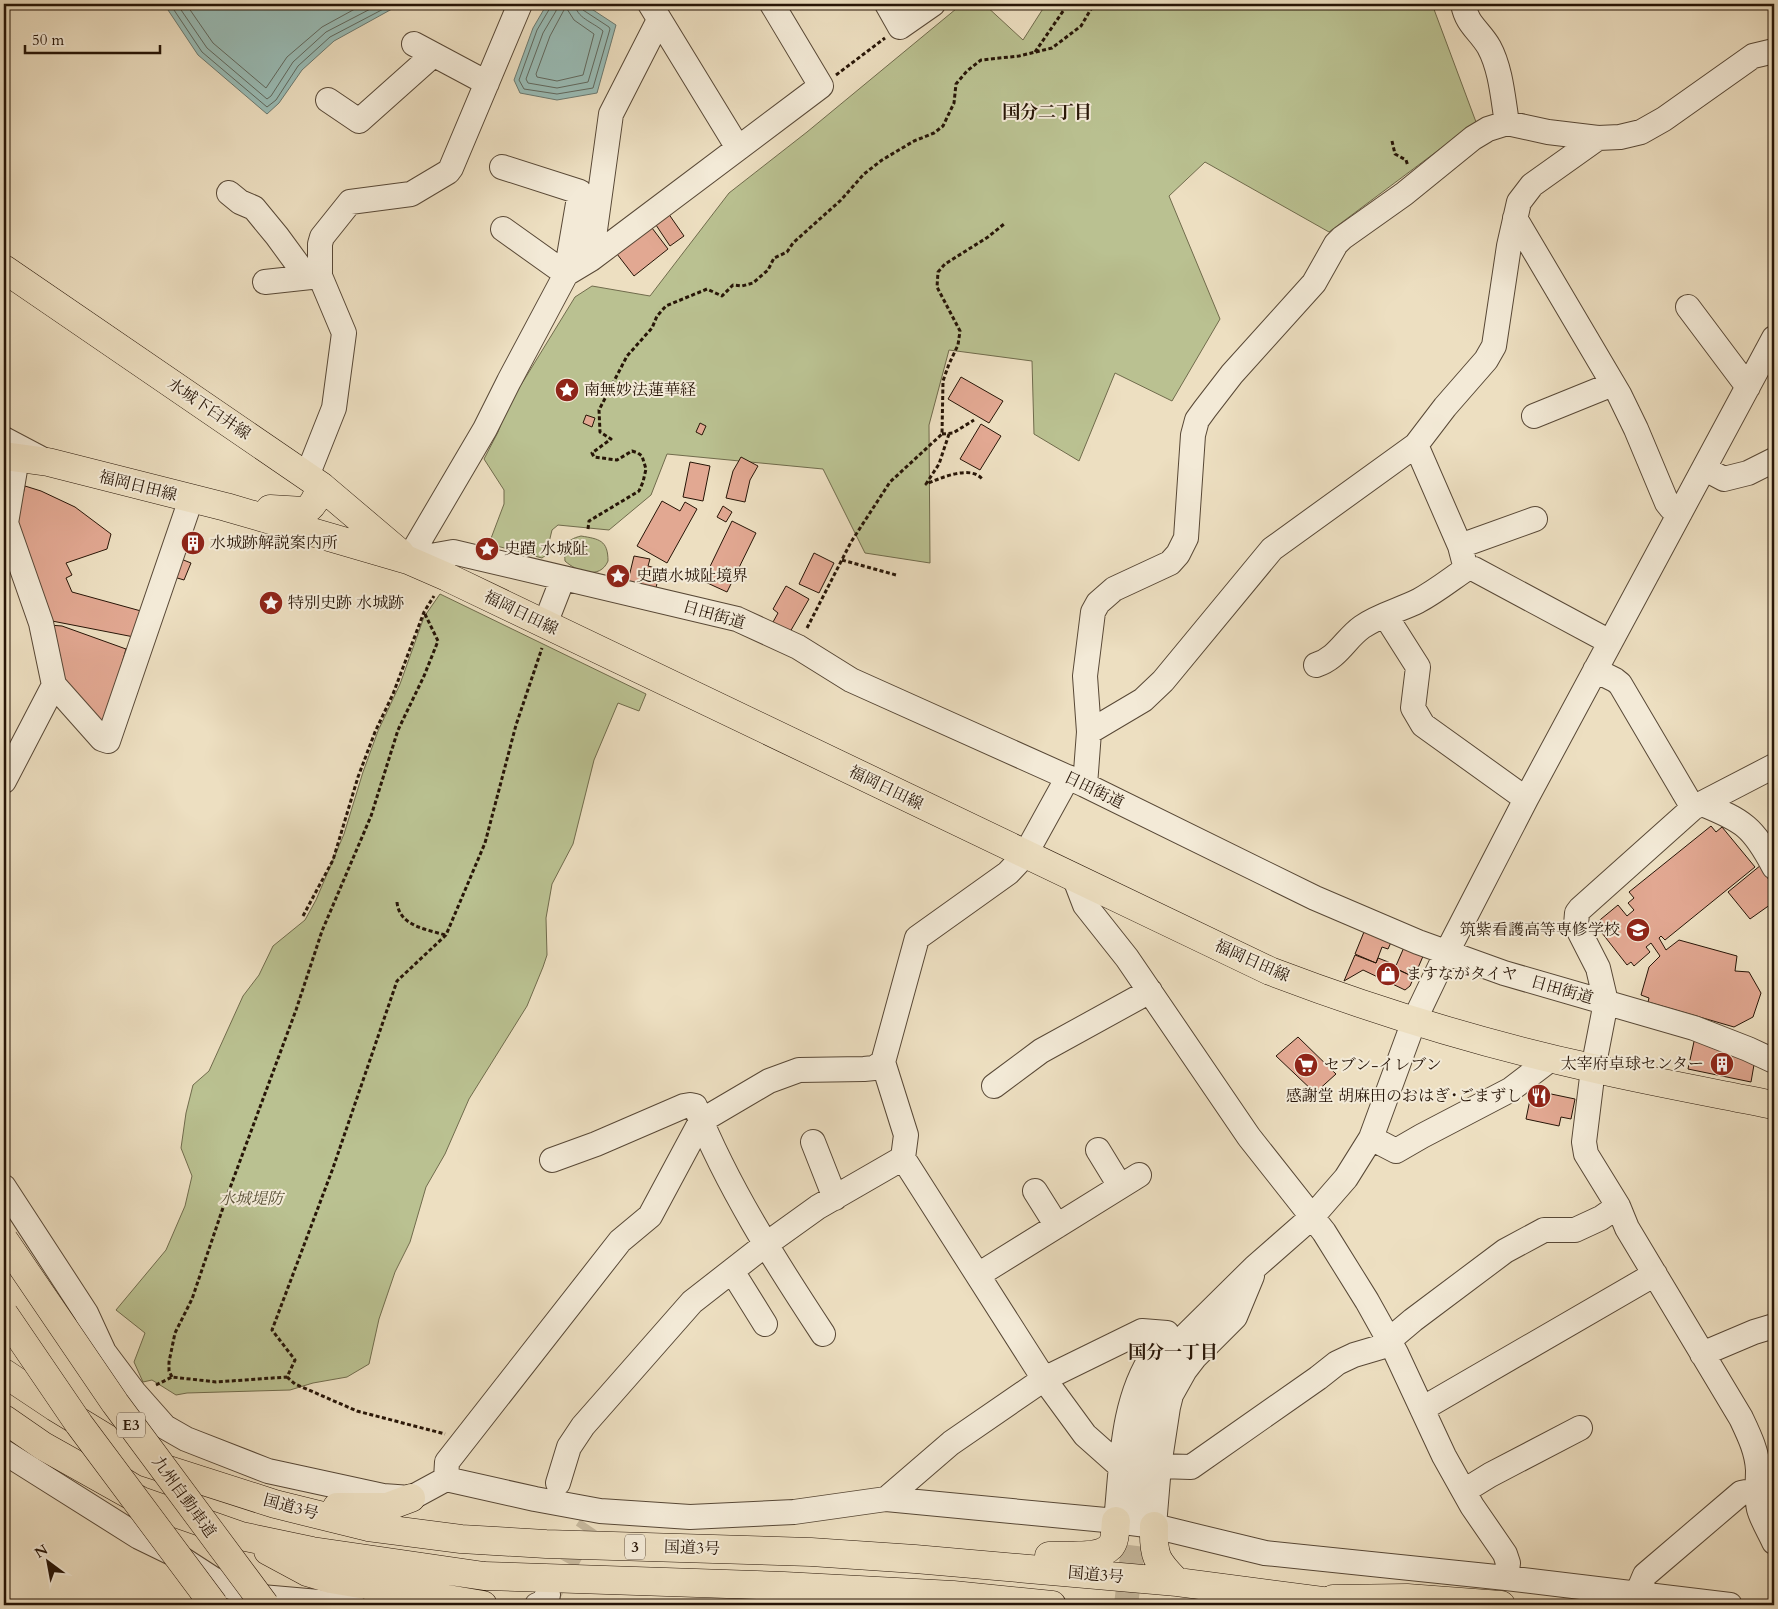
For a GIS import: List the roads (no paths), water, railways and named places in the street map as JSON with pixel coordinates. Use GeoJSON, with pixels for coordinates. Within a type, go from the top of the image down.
{"type":"FeatureCollection","features":[{"type":"Feature","properties":{"kind":"main road","name":"水城下臼井線"},"geometry":{"type":"LineString","coordinates":[[4,268],[314,481],[408,560]]}},
{"type":"Feature","properties":{"kind":"main road","name":"福岡日田線"},"geometry":{"type":"LineString","coordinates":[[8,451],[226,507],[408,560],[1270,971],[1344,999],[1414,1021],[1552,1059],[1774,1105]]}},
{"type":"Feature","properties":{"kind":"main road"},"geometry":{"type":"LineString","coordinates":[[226,507],[304,511],[312,506],[314,481]]}},
{"type":"Feature","properties":{"kind":"main road","name":"九州自動車道"},"geometry":{"type":"LineString","coordinates":[[4,1240],[115,1403],[264,1605]]}},
{"type":"Feature","properties":{"kind":"main road","name":"E3"},"geometry":{"type":"LineString","coordinates":[[4,1314],[79,1424],[214,1605]]}},
{"type":"Feature","properties":{"kind":"main road","name":"国道3号"},"geometry":{"type":"LineString","coordinates":[[4,1373],[55,1407],[147,1463],[275,1504],[368,1527],[461,1539],[546,1544],[811,1552],[915,1559],[1177,1582],[1353,1605]]}},
{"type":"Feature","properties":{"kind":"main road","name":"3"},"geometry":{"type":"LineString","coordinates":[[4,1419],[43,1446],[140,1501],[241,1536],[312,1551],[484,1576],[784,1586],[953,1595],[1052,1605]]}},
{"type":"Feature","properties":{"kind":"main road"},"geometry":{"type":"LineString","coordinates":[[275,1504],[388,1508],[411,1498]]}},
{"type":"Feature","properties":{"kind":"main road"},"geometry":{"type":"LineString","coordinates":[[1146,1516],[1158,1559],[1163,1568],[1177,1582]]}},
{"type":"Feature","properties":{"kind":"main road"},"geometry":{"type":"LineString","coordinates":[[915,1559],[1090,1555],[1111,1547],[1114,1540],[1116,1521]]}},
{"type":"Feature","properties":{"kind":"main road"},"geometry":{"type":"LineString","coordinates":[[241,1536],[307,1572],[331,1579],[483,1605]]}},
{"type":"Feature","properties":{"kind":"main road","name":"3"},"geometry":{"type":"LineString","coordinates":[[1300,1599],[1407,1598],[1501,1605]]}},
{"type":"Feature","properties":{"kind":"street"},"geometry":{"type":"LineString","coordinates":[[313,276],[322,237],[350,202],[411,194],[448,172],[520,4]]}},
{"type":"Feature","properties":{"kind":"street"},"geometry":{"type":"LineString","coordinates":[[566,274],[591,259],[823,85],[772,4]]}},
{"type":"Feature","properties":{"kind":"street"},"geometry":{"type":"LineString","coordinates":[[887,4],[900,27],[933,4]]}},
{"type":"Feature","properties":{"kind":"street"},"geometry":{"type":"LineString","coordinates":[[1463,4],[1467,18],[1489,47],[1496,64],[1507,123]]}},
{"type":"Feature","properties":{"kind":"street"},"geometry":{"type":"LineString","coordinates":[[654,12],[738,148]]}},
{"type":"Feature","properties":{"kind":"street"},"geometry":{"type":"LineString","coordinates":[[591,259],[611,114],[654,12]]}},
{"type":"Feature","properties":{"kind":"street"},"geometry":{"type":"LineString","coordinates":[[328,100],[359,121],[424,50],[487,83]]}},
{"type":"Feature","properties":{"kind":"street"},"geometry":{"type":"LineString","coordinates":[[1121,1467],[1085,1435],[1044,1380],[903,1158],[906,1135],[884,1062],[917,938],[1008,873],[1025,855],[1077,781],[1089,732],[1085,676],[1093,612],[1098,603],[1114,589],[1170,563],[1178,554],[1186,538],[1193,435],[1197,420],[1232,374],[1314,283],[1336,244],[1404,194],[1473,138],[1488,129],[1507,123],[1548,132],[1598,138],[1620,137],[1641,132],[1664,119],[1753,56],[1774,51]]}},
{"type":"Feature","properties":{"kind":"street"},"geometry":{"type":"LineString","coordinates":[[1089,732],[1143,700],[1164,680],[1272,549],[1416,445],[1445,407],[1486,360],[1494,346],[1509,246],[1520,202],[1532,185],[1598,138]]}},
{"type":"Feature","properties":{"kind":"street"},"geometry":{"type":"LineString","coordinates":[[408,560],[485,429],[508,381],[566,274],[580,192],[502,167]]}},
{"type":"Feature","properties":{"kind":"street"},"geometry":{"type":"LineString","coordinates":[[229,193],[240,202],[254,208],[313,276],[344,333],[334,408],[314,481]]}},
{"type":"Feature","properties":{"kind":"street"},"geometry":{"type":"LineString","coordinates":[[1515,218],[1613,384],[1636,429],[1667,503],[1671,508],[1680,512]]}},
{"type":"Feature","properties":{"kind":"street"},"geometry":{"type":"LineString","coordinates":[[503,229],[566,274]]}},
{"type":"Feature","properties":{"kind":"street"},"geometry":{"type":"LineString","coordinates":[[265,282],[313,276]]}},
{"type":"Feature","properties":{"kind":"street"},"geometry":{"type":"LineString","coordinates":[[1688,307],[1748,387]]}},
{"type":"Feature","properties":{"kind":"street"},"geometry":{"type":"LineString","coordinates":[[1146,1516],[1147,1416],[1151,1396],[1160,1370],[1176,1345],[1255,1267],[1312,1217],[1346,1178],[1371,1138],[1414,1021],[1447,952],[1526,799],[1774,338]]}},
{"type":"Feature","properties":{"kind":"street"},"geometry":{"type":"LineString","coordinates":[[1534,416],[1613,384]]}},
{"type":"Feature","properties":{"kind":"street"},"geometry":{"type":"LineString","coordinates":[[1416,445],[1460,546],[1466,569]]}},
{"type":"Feature","properties":{"kind":"street"},"geometry":{"type":"LineString","coordinates":[[8,451],[6,523],[41,623],[54,685],[102,739],[108,741],[190,499]]}},
{"type":"Feature","properties":{"kind":"street"},"geometry":{"type":"LineString","coordinates":[[1705,468],[1724,479],[1748,474],[1774,460]]}},
{"type":"Feature","properties":{"kind":"street"},"geometry":{"type":"LineString","coordinates":[[1460,546],[1535,519]]}},
{"type":"Feature","properties":{"kind":"street","name":"日田街道"},"geometry":{"type":"LineString","coordinates":[[408,560],[453,552],[737,619],[798,647],[851,680],[1077,781],[1315,898],[1418,942],[1504,973],[1694,1028],[1748,1048],[1774,1061]]}},
{"type":"Feature","properties":{"kind":"street"},"geometry":{"type":"LineString","coordinates":[[1316,664],[1326,662],[1361,628],[1418,601],[1466,569],[1474,569],[1610,642]]}},
{"type":"Feature","properties":{"kind":"street"},"geometry":{"type":"LineString","coordinates":[[548,626],[563,578]]}},
{"type":"Feature","properties":{"kind":"street"},"geometry":{"type":"LineString","coordinates":[[1385,615],[1418,667],[1413,708],[1424,725],[1526,799]]}},
{"type":"Feature","properties":{"kind":"street"},"geometry":{"type":"LineString","coordinates":[[1595,670],[1616,680],[1620,684],[1698,806],[1740,821],[1765,849],[1774,867]]}},
{"type":"Feature","properties":{"kind":"street"},"geometry":{"type":"LineString","coordinates":[[4,781],[54,685]]}},
{"type":"Feature","properties":{"kind":"street"},"geometry":{"type":"LineString","coordinates":[[1774,766],[1698,806],[1577,913],[1576,925],[1598,968],[1606,1002],[1593,1069],[1584,1142],[1586,1154],[1618,1206],[1627,1228],[1741,1418],[1752,1440],[1763,1479],[1760,1511],[1774,1542]]}},
{"type":"Feature","properties":{"kind":"street"},"geometry":{"type":"LineString","coordinates":[[1075,879],[1085,905],[1127,958],[1249,1137],[1324,1232],[1389,1340],[1444,1456],[1464,1491],[1505,1554],[1508,1563],[1506,1578]]}},
{"type":"Feature","properties":{"kind":"street"},"geometry":{"type":"LineString","coordinates":[[994,1086],[1041,1051],[1150,991]]}},
{"type":"Feature","properties":{"kind":"street"},"geometry":{"type":"LineString","coordinates":[[1371,1138],[1396,1151],[1510,1090],[1552,1059]]}},
{"type":"Feature","properties":{"kind":"street"},"geometry":{"type":"LineString","coordinates":[[446,1479],[447,1462],[620,1241],[650,1216],[701,1121],[769,1081],[799,1070],[864,1070],[874,1068],[884,1062]]}},
{"type":"Feature","properties":{"kind":"street"},"geometry":{"type":"LineString","coordinates":[[552,1160],[596,1144],[684,1106],[695,1106],[739,1201],[822,1334]]}},
{"type":"Feature","properties":{"kind":"street"},"geometry":{"type":"LineString","coordinates":[[813,1142],[835,1198]]}},
{"type":"Feature","properties":{"kind":"street"},"geometry":{"type":"LineString","coordinates":[[975,1270],[1057,1226],[1130,1180],[1098,1150]]}},
{"type":"Feature","properties":{"kind":"street"},"geometry":{"type":"LineString","coordinates":[[558,1483],[569,1447],[583,1426],[692,1302],[765,1245],[818,1207],[903,1158]]}},
{"type":"Feature","properties":{"kind":"street"},"geometry":{"type":"LineString","coordinates":[[4,1187],[86,1314],[104,1352],[134,1392],[165,1427],[186,1439],[268,1471],[383,1496],[411,1498],[446,1479],[535,1498],[595,1518],[794,1512],[886,1499],[1116,1521],[1146,1516],[1265,1553],[1506,1578],[1730,1605]]}},
{"type":"Feature","properties":{"kind":"street"},"geometry":{"type":"LineString","coordinates":[[1035,1192],[1057,1226]]}},
{"type":"Feature","properties":{"kind":"street"},"geometry":{"type":"LineString","coordinates":[[1159,1466],[1191,1467],[1337,1363],[1381,1346],[1504,1251],[1544,1230],[1575,1230],[1601,1218],[1618,1206]]}},
{"type":"Feature","properties":{"kind":"street"},"geometry":{"type":"LineString","coordinates":[[1116,1521],[1129,1409],[1136,1386],[1148,1362],[1167,1333],[1223,1278],[1255,1267]]}},
{"type":"Feature","properties":{"kind":"street"},"geometry":{"type":"LineString","coordinates":[[1146,1516],[1159,1466],[1168,1407],[1176,1385],[1195,1357],[1235,1317],[1255,1267]]}},
{"type":"Feature","properties":{"kind":"street"},"geometry":{"type":"LineString","coordinates":[[732,1271],[765,1324]]}},
{"type":"Feature","properties":{"kind":"street"},"geometry":{"type":"LineString","coordinates":[[1422,1409],[1655,1274]]}},
{"type":"Feature","properties":{"kind":"street"},"geometry":{"type":"LineString","coordinates":[[1702,1354],[1754,1332],[1774,1326]]}},
{"type":"Feature","properties":{"kind":"street"},"geometry":{"type":"LineString","coordinates":[[886,1499],[951,1443],[1044,1380],[1142,1331],[1167,1333]]}},
{"type":"Feature","properties":{"kind":"street"},"geometry":{"type":"LineString","coordinates":[[1464,1491],[1580,1428]]}},
{"type":"Feature","properties":{"kind":"street"},"geometry":{"type":"LineString","coordinates":[[4,1452],[139,1536],[176,1555],[213,1579],[252,1596],[353,1605]]}},
{"type":"Feature","properties":{"kind":"street"},"geometry":{"type":"LineString","coordinates":[[1637,1594],[1645,1575],[1711,1518],[1763,1479]]}},
{"type":"Feature","properties":{"kind":"water"},"geometry":{"type":"Polygon","coordinates":[[[164,4],[401,4],[334,41],[302,70],[279,103],[267,114],[198,55],[164,4]]]}},
{"type":"Feature","properties":{"kind":"water"},"geometry":{"type":"Polygon","coordinates":[[[547,4],[584,4],[616,25],[597,93],[557,100],[520,93],[514,80],[533,28],[547,4]]]}},
{"type":"Feature","properties":{"kind":"tunnel"},"geometry":{"type":"LineString","coordinates":[[1126,1605],[1138,1506]]}},
{"type":"Feature","properties":{"kind":"tunnel"},"geometry":{"type":"LineString","coordinates":[[549,1594],[571,1554],[590,1526]]}},
{"type":"Feature","properties":{"kind":"place","name":"南無妙法蓮華経"},"geometry":{"type":"Point","coordinates":[567,390]}},
{"type":"Feature","properties":{"kind":"place","name":"水城跡解説案内所"},"geometry":{"type":"Point","coordinates":[193,543]}},
{"type":"Feature","properties":{"kind":"place","name":"史蹟 水城阯"},"geometry":{"type":"Point","coordinates":[487,549]}},
{"type":"Feature","properties":{"kind":"place","name":"史蹟水城阯境界"},"geometry":{"type":"Point","coordinates":[618,576]}},
{"type":"Feature","properties":{"kind":"place","name":"特別史跡 水城跡"},"geometry":{"type":"Point","coordinates":[271,603]}},
{"type":"Feature","properties":{"kind":"place","name":"筑紫看護高等専修学校"},"geometry":{"type":"Point","coordinates":[1638,930]}},
{"type":"Feature","properties":{"kind":"place","name":"ますながタイヤ"},"geometry":{"type":"Point","coordinates":[1388,974]}},
{"type":"Feature","properties":{"kind":"place","name":"太宰府卓球センター"},"geometry":{"type":"Point","coordinates":[1722,1064]}},
{"type":"Feature","properties":{"kind":"place","name":"セブン-イレブン"},"geometry":{"type":"Point","coordinates":[1306,1065]}},
{"type":"Feature","properties":{"kind":"place","name":"感謝堂 胡麻田のおはぎ･ごまずし"},"geometry":{"type":"Point","coordinates":[1539,1096]}},
{"type":"Feature","properties":{"kind":"district","name":"国分二丁目"},"geometry":{"type":"Point","coordinates":[1047,112]}},
{"type":"Feature","properties":{"kind":"district","name":"国分一丁目"},"geometry":{"type":"Point","coordinates":[1173,1352]}},
{"type":"Feature","properties":{"kind":"park label","name":"水城堤防"},"geometry":{"type":"Point","coordinates":[251,1199]}}]}
